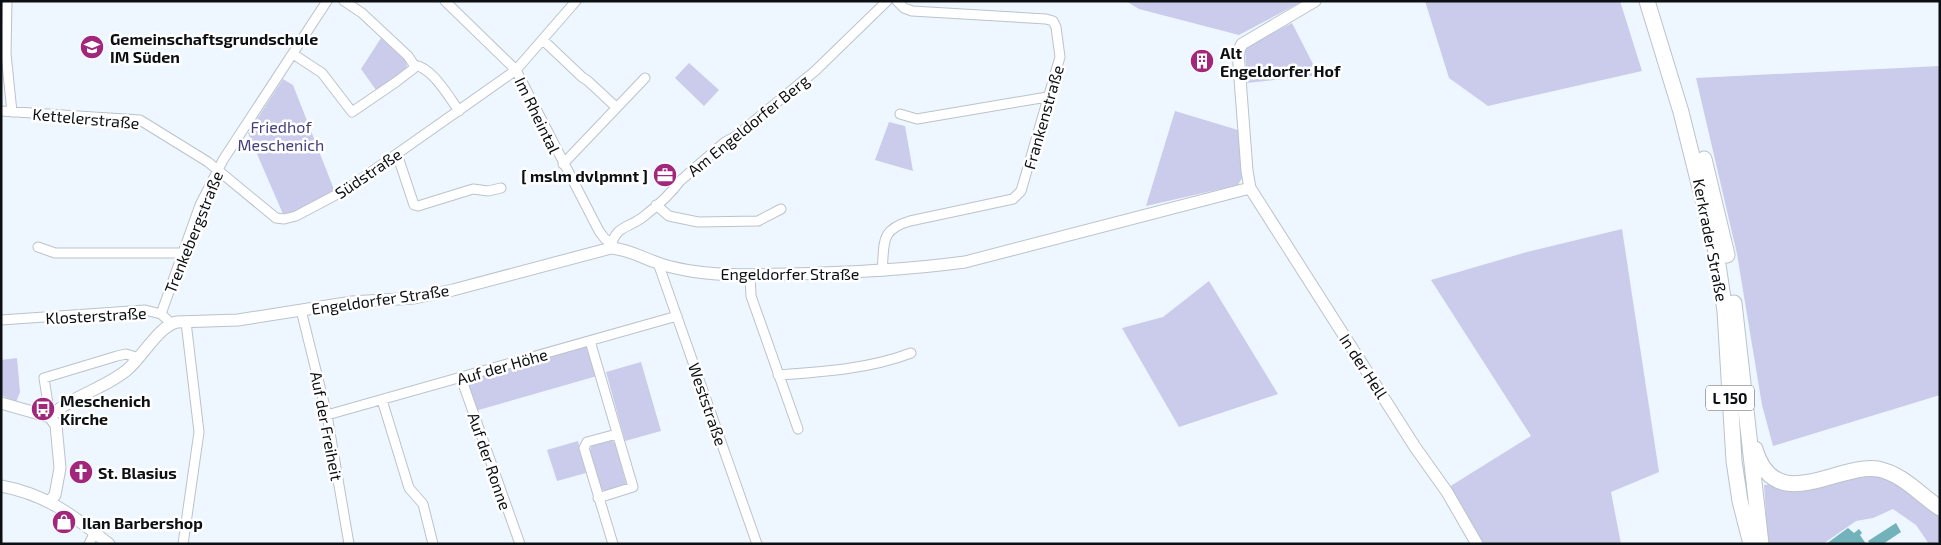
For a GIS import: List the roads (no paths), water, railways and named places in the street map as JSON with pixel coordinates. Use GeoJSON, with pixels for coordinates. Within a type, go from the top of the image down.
{"type":"FeatureCollection","features":[{"type":"Feature","properties":{"kind":"highway","name":"Kerkrader Straße"},"geometry":{"type":"LineString","coordinates":[[1647,1],[1681,112],[1716,252],[1725,311],[1734,461],[1740,501],[1751,544]]}},
{"type":"Feature","properties":{"kind":"highway","name":"Kerkrader Straße"},"geometry":{"type":"LineString","coordinates":[[1658,1],[1688,98],[1723,235],[1748,420],[1761,544]]}},
{"type":"Feature","properties":{"kind":"highway"},"geometry":{"type":"LineString","coordinates":[[1748,420],[1759,461],[1766,471],[1776,478],[1792,483],[1808,483],[1859,470],[1878,470],[1902,478],[1940,508]]}},
{"type":"Feature","properties":{"kind":"street"},"geometry":{"type":"LineString","coordinates":[[7,1],[6,54],[12,112]]}},
{"type":"Feature","properties":{"kind":"street","name":"Trenkebergstraße"},"geometry":{"type":"LineString","coordinates":[[161,314],[200,205],[218,170],[327,1]]}},
{"type":"Feature","properties":{"kind":"street"},"geometry":{"type":"LineString","coordinates":[[344,1],[362,13],[408,56],[414,66],[423,68],[440,85],[459,111]]}},
{"type":"Feature","properties":{"kind":"street","name":"Im Rheintal"},"geometry":{"type":"LineString","coordinates":[[445,1],[516,70],[599,231],[612,245]]}},
{"type":"Feature","properties":{"kind":"street","name":"Südstraße"},"geometry":{"type":"LineString","coordinates":[[218,170],[276,218],[284,219],[306,212],[347,188],[516,70],[576,1]]}},
{"type":"Feature","properties":{"kind":"street","name":"Am Engeldorfer Berg"},"geometry":{"type":"LineString","coordinates":[[612,245],[616,234],[633,221],[641,218],[674,189],[680,181],[726,142],[736,136],[815,71],[887,1]]}},
{"type":"Feature","properties":{"kind":"street","name":"Frankenstraße"},"geometry":{"type":"LineString","coordinates":[[882,271],[886,236],[890,229],[895,226],[1013,198],[1018,195],[1021,191],[1060,56],[1056,27],[1053,21],[912,11],[904,8],[896,1]]}},
{"type":"Feature","properties":{"kind":"street"},"geometry":{"type":"LineString","coordinates":[[1250,188],[1238,52],[1242,44],[1316,1]]}},
{"type":"Feature","properties":{"kind":"street"},"geometry":{"type":"LineString","coordinates":[[543,40],[616,107]]}},
{"type":"Feature","properties":{"kind":"street"},"geometry":{"type":"LineString","coordinates":[[293,54],[322,74],[352,112],[396,82],[413,69],[414,66]]}},
{"type":"Feature","properties":{"kind":"street"},"geometry":{"type":"LineString","coordinates":[[563,164],[645,78]]}},
{"type":"Feature","properties":{"kind":"street"},"geometry":{"type":"LineString","coordinates":[[900,114],[917,119],[1048,97]]}},
{"type":"Feature","properties":{"kind":"street","name":"Kettelerstraße"},"geometry":{"type":"LineString","coordinates":[[1,111],[140,120],[218,170]]}},
{"type":"Feature","properties":{"kind":"street"},"geometry":{"type":"LineString","coordinates":[[397,154],[414,205],[418,206],[473,189],[488,191],[500,188]]}},
{"type":"Feature","properties":{"kind":"street","name":"Engeldorfer Straße"},"geometry":{"type":"LineString","coordinates":[[186,322],[238,320],[352,302],[414,298],[454,290],[612,245],[658,263],[691,271],[750,275],[882,271],[965,262],[1250,188]]}},
{"type":"Feature","properties":{"kind":"street","name":"In der Hell"},"geometry":{"type":"LineString","coordinates":[[1250,188],[1415,446],[1447,492],[1477,544]]}},
{"type":"Feature","properties":{"kind":"street"},"geometry":{"type":"LineString","coordinates":[[656,205],[669,216],[698,222],[758,221],[781,209]]}},
{"type":"Feature","properties":{"kind":"street"},"geometry":{"type":"LineString","coordinates":[[38,247],[65,253],[182,253]]}},
{"type":"Feature","properties":{"kind":"street","name":"Weststraße"},"geometry":{"type":"LineString","coordinates":[[658,263],[757,544]]}},
{"type":"Feature","properties":{"kind":"street"},"geometry":{"type":"LineString","coordinates":[[750,275],[752,296],[778,376],[798,429]]}},
{"type":"Feature","properties":{"kind":"street","name":"Klosterstraße"},"geometry":{"type":"LineString","coordinates":[[1,320],[145,310],[161,314],[171,323],[186,322]]}},
{"type":"Feature","properties":{"kind":"street","name":"Auf der Freiheit"},"geometry":{"type":"LineString","coordinates":[[301,310],[327,415],[349,544]]}},
{"type":"Feature","properties":{"kind":"street","name":"Auf der Höhe"},"geometry":{"type":"LineString","coordinates":[[327,415],[677,316]]}},
{"type":"Feature","properties":{"kind":"street"},"geometry":{"type":"LineString","coordinates":[[183,544],[199,432],[186,322]]}},
{"type":"Feature","properties":{"kind":"street"},"geometry":{"type":"LineString","coordinates":[[50,417],[60,406],[118,378],[171,323]]}},
{"type":"Feature","properties":{"kind":"street"},"geometry":{"type":"LineString","coordinates":[[590,341],[633,487],[598,498]]}},
{"type":"Feature","properties":{"kind":"street"},"geometry":{"type":"LineString","coordinates":[[778,376],[831,371],[890,360],[911,353]]}},
{"type":"Feature","properties":{"kind":"street"},"geometry":{"type":"LineString","coordinates":[[50,501],[55,495],[60,468],[56,425],[50,417],[44,378],[126,354],[139,358]]}},
{"type":"Feature","properties":{"kind":"street","name":"Auf der Ronne"},"geometry":{"type":"LineString","coordinates":[[461,378],[520,544]]}},
{"type":"Feature","properties":{"kind":"street"},"geometry":{"type":"LineString","coordinates":[[382,400],[409,488],[423,504],[433,544]]}},
{"type":"Feature","properties":{"kind":"street"},"geometry":{"type":"LineString","coordinates":[[1,403],[50,417]]}},
{"type":"Feature","properties":{"kind":"street"},"geometry":{"type":"LineString","coordinates":[[613,544],[598,498],[584,444],[617,434]]}},
{"type":"Feature","properties":{"kind":"street"},"geometry":{"type":"LineString","coordinates":[[1,486],[16,489],[50,501],[109,544]]}},
{"type":"Feature","properties":{"kind":"street"},"geometry":{"type":"LineString","coordinates":[[89,544],[94,532]]}},
{"type":"Feature","properties":{"kind":"place","name":"Gemeinschaftsgrundschule IM Süden"},"geometry":{"type":"Point","coordinates":[92,47]}},
{"type":"Feature","properties":{"kind":"place","name":"Alt Engeldorfer Hof"},"geometry":{"type":"Point","coordinates":[1202,61]}},
{"type":"Feature","properties":{"kind":"place","name":"[ mslm dvlpmnt ]"},"geometry":{"type":"Point","coordinates":[665,175]}},
{"type":"Feature","properties":{"kind":"place","name":"Meschenich Kirche"},"geometry":{"type":"Point","coordinates":[43,409]}},
{"type":"Feature","properties":{"kind":"place","name":"St. Blasius"},"geometry":{"type":"Point","coordinates":[81,472]}},
{"type":"Feature","properties":{"kind":"place","name":"Ilan Barbershop"},"geometry":{"type":"Point","coordinates":[64,522]}},
{"type":"Feature","properties":{"kind":"park label","name":"Friedhof Meschenich"},"geometry":{"type":"Point","coordinates":[281,135]}}]}
